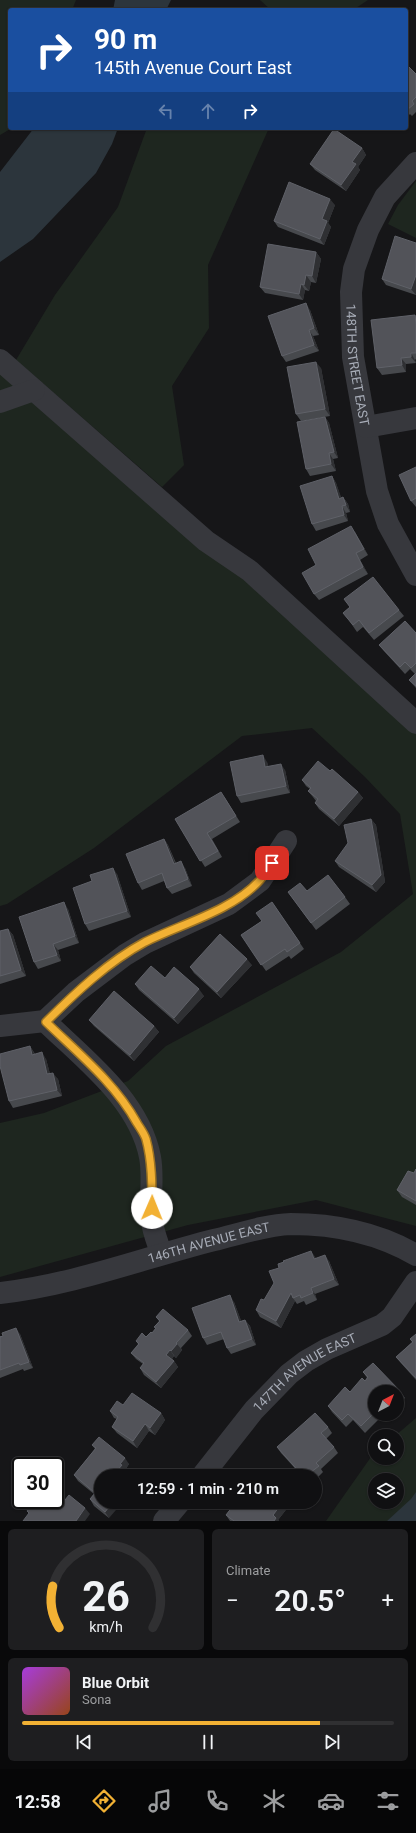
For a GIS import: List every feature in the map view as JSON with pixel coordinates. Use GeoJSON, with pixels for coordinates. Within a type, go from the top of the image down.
{"type":"FeatureCollection","features":[{"type":"Feature","properties":{"kind":"street","name":"148TH STREET EAST"},"geometry":{"type":"LineString","coordinates":[[416,163],[385,197],[368,230],[354,269],[351,292],[353,357],[377,491],[388,524],[416,575]]}},
{"type":"Feature","properties":{"kind":"street"},"geometry":{"type":"LineString","coordinates":[[0,360],[206,541],[250,571],[416,722]]}},
{"type":"Feature","properties":{"kind":"street"},"geometry":{"type":"LineString","coordinates":[[0,402],[34,390]]}},
{"type":"Feature","properties":{"kind":"street"},"geometry":{"type":"LineString","coordinates":[[366,427],[416,418]]}},
{"type":"Feature","properties":{"kind":"street"},"geometry":{"type":"LineString","coordinates":[[0,1026],[46,1022],[76,992],[125,955],[145,942],[229,904],[260,881],[286,841]]}},
{"type":"Feature","properties":{"kind":"street"},"geometry":{"type":"LineString","coordinates":[[46,1022],[101,1075],[121,1097],[145,1137],[150,1158],[152,1220],[161,1253]]}},
{"type":"Feature","properties":{"kind":"street","name":"146TH AVENUE EAST"},"geometry":{"type":"LineString","coordinates":[[0,1293],[33,1289],[68,1282],[161,1253],[258,1229],[290,1224],[338,1226],[379,1238],[416,1255]]}},
{"type":"Feature","properties":{"kind":"street","name":"147TH AVENUE EAST"},"geometry":{"type":"LineString","coordinates":[[208,1469],[254,1410],[289,1374],[306,1360],[327,1348],[382,1325],[392,1317],[416,1282]]}},
{"type":"Feature","properties":{"kind":"street"},"geometry":{"type":"LineString","coordinates":[[164,1521],[174,1509]]}},
{"type":"Feature","properties":{"kind":"shaded area"},"geometry":{"type":"Polygon","coordinates":[[[0,0],[76,0],[73,8],[8,8],[9,130],[0,135],[0,0]]]}},
{"type":"Feature","properties":{"kind":"shaded area"},"geometry":{"type":"Polygon","coordinates":[[[115,0],[171,0],[167,8],[113,8],[115,0]]]}},
{"type":"Feature","properties":{"kind":"shaded area"},"geometry":{"type":"Polygon","coordinates":[[[260,0],[368,0],[356,8],[269,8],[260,0]]]}},
{"type":"Feature","properties":{"kind":"shaded area"},"geometry":{"type":"Polygon","coordinates":[[[32,130],[117,130],[112,144],[96,173],[33,239],[0,262],[0,172],[32,130]]]}},
{"type":"Feature","properties":{"kind":"shaded area"},"geometry":{"type":"Polygon","coordinates":[[[146,130],[268,130],[208,265],[209,328],[172,386],[184,465],[162,487],[16,360],[55,295],[118,207],[146,130]]]}},
{"type":"Feature","properties":{"kind":"shaded area"},"geometry":{"type":"Polygon","coordinates":[[[416,181],[416,238],[388,224],[398,205],[416,181]]]}},
{"type":"Feature","properties":{"kind":"shaded area"},"geometry":{"type":"Polygon","coordinates":[[[0,367],[246,575],[416,731],[416,1226],[316,1200],[188,1225],[0,1277],[0,1123],[44,1113],[128,1081],[166,1046],[341,952],[413,894],[400,814],[365,777],[312,728],[242,736],[94,848],[7,904],[0,906],[0,367]]]}},
{"type":"Feature","properties":{"kind":"shaded area"},"geometry":{"type":"Polygon","coordinates":[[[416,1418],[416,1521],[326,1521],[368,1461],[368,1465],[404,1465],[403,1429],[416,1418]]]}},
{"type":"Feature","properties":{"kind":"shaded area"},"geometry":{"type":"Polygon","coordinates":[[[416,1492],[416,1521],[387,1521],[400,1509],[404,1509],[404,1505],[416,1492]]]}},
{"type":"Feature","properties":{"kind":"building"},"geometry":{"type":"Polygon","coordinates":[[[408,66],[416,74],[416,97],[412,101],[414,104],[408,109],[408,66]]]}},
{"type":"Feature","properties":{"kind":"building"},"geometry":{"type":"Polygon","coordinates":[[[333,130],[362,148],[352,162],[356,164],[341,185],[310,164],[333,130]]]}},
{"type":"Feature","properties":{"kind":"building"},"geometry":{"type":"Polygon","coordinates":[[[289,182],[330,199],[322,219],[327,221],[320,239],[274,221],[289,182]]]}},
{"type":"Feature","properties":{"kind":"building"},"geometry":{"type":"Polygon","coordinates":[[[395,236],[416,243],[416,275],[411,289],[382,279],[395,236]]]}},
{"type":"Feature","properties":{"kind":"building"},"geometry":{"type":"Polygon","coordinates":[[[268,244],[316,252],[312,276],[306,275],[304,285],[301,284],[299,294],[260,287],[268,244]]]}},
{"type":"Feature","properties":{"kind":"building"},"geometry":{"type":"Polygon","coordinates":[[[306,303],[314,328],[309,330],[314,345],[282,356],[268,316],[306,303]]]}},
{"type":"Feature","properties":{"kind":"building"},"geometry":{"type":"Polygon","coordinates":[[[415,315],[416,353],[411,353],[411,357],[401,358],[402,365],[377,368],[371,320],[415,315]]]}},
{"type":"Feature","properties":{"kind":"building"},"geometry":{"type":"Polygon","coordinates":[[[316,362],[325,409],[296,414],[287,367],[316,362]]]}},
{"type":"Feature","properties":{"kind":"building"},"geometry":{"type":"Polygon","coordinates":[[[325,417],[334,452],[329,453],[331,464],[306,469],[297,422],[325,417]]]}},
{"type":"Feature","properties":{"kind":"building"},"geometry":{"type":"Polygon","coordinates":[[[416,467],[416,498],[411,501],[399,475],[416,467]]]}},
{"type":"Feature","properties":{"kind":"building"},"geometry":{"type":"Polygon","coordinates":[[[332,476],[339,499],[343,497],[346,505],[342,506],[344,515],[312,524],[300,486],[332,476]]]}},
{"type":"Feature","properties":{"kind":"building"},"geometry":{"type":"Polygon","coordinates":[[[351,526],[364,549],[356,553],[363,567],[314,594],[302,573],[316,565],[308,549],[351,526]]]}},
{"type":"Feature","properties":{"kind":"building"},"geometry":{"type":"Polygon","coordinates":[[[373,577],[399,610],[369,633],[359,620],[353,625],[343,613],[350,607],[344,599],[373,577]]]}},
{"type":"Feature","properties":{"kind":"building"},"geometry":{"type":"Polygon","coordinates":[[[405,621],[416,633],[416,663],[411,668],[405,662],[400,667],[379,645],[405,621]]]}},
{"type":"Feature","properties":{"kind":"building"},"geometry":{"type":"Polygon","coordinates":[[[416,673],[416,686],[409,680],[416,673]]]}},
{"type":"Feature","properties":{"kind":"building"},"geometry":{"type":"Polygon","coordinates":[[[263,755],[265,767],[281,764],[286,786],[237,796],[230,762],[263,755]]]}},
{"type":"Feature","properties":{"kind":"building"},"geometry":{"type":"Polygon","coordinates":[[[318,761],[330,771],[332,769],[358,792],[334,819],[315,803],[318,799],[308,791],[311,788],[302,780],[318,761]]]}},
{"type":"Feature","properties":{"kind":"building"},"geometry":{"type":"Polygon","coordinates":[[[221,792],[236,816],[207,833],[218,851],[200,861],[175,819],[221,792]]]}},
{"type":"Feature","properties":{"kind":"building"},"geometry":{"type":"Polygon","coordinates":[[[371,819],[381,875],[372,885],[335,861],[348,843],[344,825],[371,819]]]}},
{"type":"Feature","properties":{"kind":"building"},"geometry":{"type":"Polygon","coordinates":[[[164,839],[174,864],[181,861],[188,879],[167,888],[162,873],[138,883],[126,854],[164,839]]]}},
{"type":"Feature","properties":{"kind":"building"},"geometry":{"type":"Polygon","coordinates":[[[113,868],[127,911],[85,924],[73,888],[92,881],[90,875],[113,868]]]}},
{"type":"Feature","properties":{"kind":"building"},"geometry":{"type":"Polygon","coordinates":[[[328,875],[345,897],[311,923],[288,892],[300,883],[307,891],[328,875]]]}},
{"type":"Feature","properties":{"kind":"building"},"geometry":{"type":"Polygon","coordinates":[[[64,902],[75,936],[53,944],[57,955],[34,962],[19,917],[64,902]]]}},
{"type":"Feature","properties":{"kind":"building"},"geometry":{"type":"Polygon","coordinates":[[[272,902],[300,943],[287,952],[285,949],[261,965],[241,935],[262,921],[256,913],[272,902]]]}},
{"type":"Feature","properties":{"kind":"building"},"geometry":{"type":"Polygon","coordinates":[[[8,929],[21,970],[0,976],[0,931],[8,929]]]}},
{"type":"Feature","properties":{"kind":"building"},"geometry":{"type":"Polygon","coordinates":[[[220,934],[247,959],[217,992],[190,967],[220,934]]]}},
{"type":"Feature","properties":{"kind":"building"},"geometry":{"type":"Polygon","coordinates":[[[151,966],[165,978],[174,967],[199,989],[174,1018],[135,984],[151,966]]]}},
{"type":"Feature","properties":{"kind":"building"},"geometry":{"type":"Polygon","coordinates":[[[114,991],[154,1026],[130,1055],[89,1020],[114,991]]]}},
{"type":"Feature","properties":{"kind":"building"},"geometry":{"type":"Polygon","coordinates":[[[30,1046],[32,1055],[42,1052],[47,1074],[53,1073],[57,1090],[9,1101],[0,1066],[0,1054],[30,1046]]]}},
{"type":"Feature","properties":{"kind":"building"},"geometry":{"type":"Polygon","coordinates":[[[416,1169],[416,1201],[397,1190],[408,1171],[414,1173],[416,1169]]]}},
{"type":"Feature","properties":{"kind":"building"},"geometry":{"type":"Polygon","coordinates":[[[311,1251],[314,1259],[325,1255],[334,1279],[311,1288],[313,1293],[301,1298],[300,1295],[293,1298],[291,1293],[276,1321],[256,1310],[261,1299],[264,1300],[274,1283],[269,1271],[279,1268],[278,1264],[284,1262],[283,1261],[311,1251]]]}},
{"type":"Feature","properties":{"kind":"building"},"geometry":{"type":"Polygon","coordinates":[[[230,1295],[239,1322],[245,1320],[252,1339],[227,1348],[221,1332],[203,1338],[192,1308],[230,1295]]]}},
{"type":"Feature","properties":{"kind":"building"},"geometry":{"type":"Polygon","coordinates":[[[163,1309],[188,1330],[166,1355],[174,1361],[156,1382],[140,1368],[144,1363],[131,1353],[139,1344],[136,1341],[142,1333],[146,1337],[156,1328],[154,1327],[160,1321],[156,1317],[163,1309]]]}},
{"type":"Feature","properties":{"kind":"building"},"geometry":{"type":"Polygon","coordinates":[[[16,1328],[29,1362],[20,1365],[19,1363],[0,1370],[0,1337],[3,1336],[2,1333],[16,1328]]]}},
{"type":"Feature","properties":{"kind":"building"},"geometry":{"type":"Polygon","coordinates":[[[416,1334],[416,1378],[396,1357],[413,1342],[410,1339],[416,1334]]]}},
{"type":"Feature","properties":{"kind":"building"},"geometry":{"type":"Polygon","coordinates":[[[373,1363],[394,1385],[368,1385],[368,1419],[361,1426],[348,1414],[342,1420],[328,1406],[345,1387],[350,1392],[362,1378],[365,1381],[368,1377],[363,1372],[373,1363]]]}},
{"type":"Feature","properties":{"kind":"building"},"geometry":{"type":"Polygon","coordinates":[[[132,1393],[161,1413],[150,1428],[145,1424],[133,1441],[112,1427],[118,1417],[110,1411],[117,1401],[123,1405],[132,1393]]]}},
{"type":"Feature","properties":{"kind":"building"},"geometry":{"type":"Polygon","coordinates":[[[315,1413],[328,1427],[321,1433],[334,1447],[316,1463],[319,1466],[315,1469],[297,1469],[277,1447],[315,1413]]]}},
{"type":"Feature","properties":{"kind":"building"},"geometry":{"type":"Polygon","coordinates":[[[99,1437],[125,1458],[120,1464],[122,1465],[119,1469],[94,1469],[94,1492],[74,1475],[96,1448],[92,1445],[99,1437]]]}},
{"type":"Feature","properties":{"kind":"building"},"geometry":{"type":"Polygon","coordinates":[[[94,1494],[94,1502],[90,1499],[94,1494]]]}},
{"type":"Feature","properties":{"kind":"building"},"geometry":{"type":"Polygon","coordinates":[[[69,1495],[85,1508],[76,1521],[23,1521],[29,1513],[27,1511],[29,1509],[64,1509],[64,1501],[69,1495]]]}},
{"type":"Feature","properties":{"kind":"building"},"geometry":{"type":"Polygon","coordinates":[[[231,1509],[278,1509],[273,1515],[276,1518],[274,1521],[234,1521],[226,1515],[231,1509]]]}},
{"type":"Feature","properties":{"kind":"route"},"geometry":{"type":"LineString","coordinates":[[152,1208],[150,1158],[145,1137],[134,1116],[121,1097],[101,1075],[46,1022],[76,992],[102,971],[145,942],[229,904],[260,881],[272,863]]}}]}
